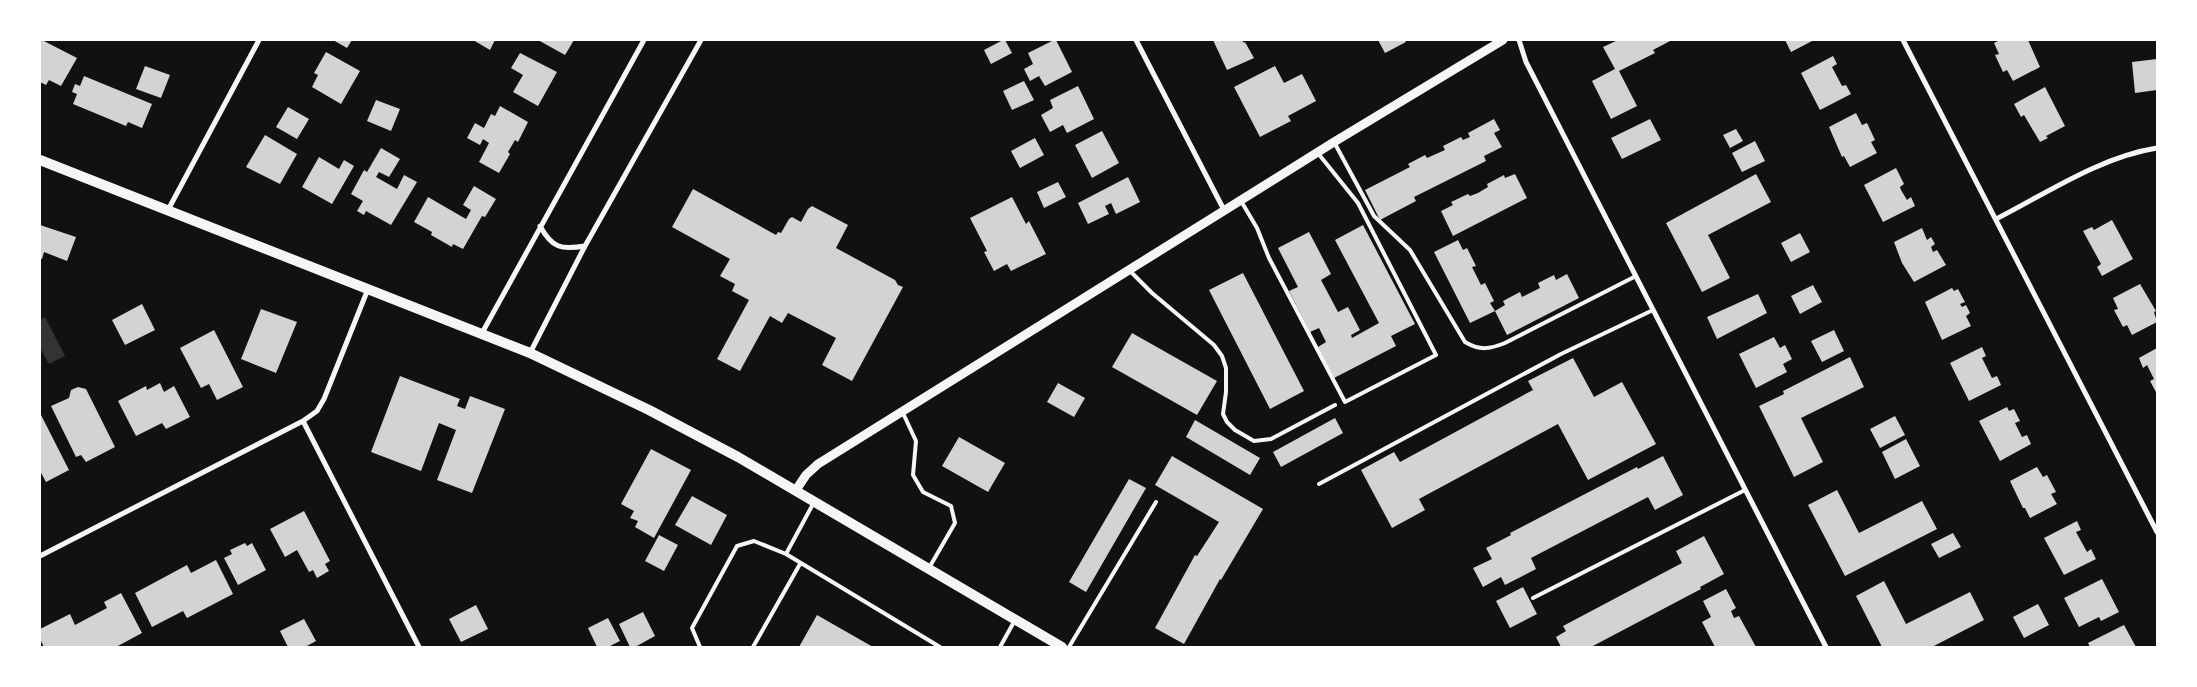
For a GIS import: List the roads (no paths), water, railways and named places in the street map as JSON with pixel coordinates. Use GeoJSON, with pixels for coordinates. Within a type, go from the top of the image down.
{"type":"FeatureCollection","features":[{"type":"Feature","properties":{"kind":"main road"},"geometry":{"type":"LineString","coordinates":[[40,160],[530,353],[649,410],[796,490],[1062,647]]}},
{"type":"Feature","properties":{"kind":"street"},"geometry":{"type":"LineString","coordinates":[[168,210],[259,40]]}},
{"type":"Feature","properties":{"kind":"street"},"geometry":{"type":"LineString","coordinates":[[482,333],[644,40]]}},
{"type":"Feature","properties":{"kind":"street"},"geometry":{"type":"LineString","coordinates":[[530,353],[585,246],[701,40]]}},
{"type":"Feature","properties":{"kind":"street"},"geometry":{"type":"LineString","coordinates":[[1136,40],[1224,210]]}},
{"type":"Feature","properties":{"kind":"street"},"geometry":{"type":"LineString","coordinates":[[796,490],[806,475],[818,464],[1317,152],[1503,40]]}},
{"type":"Feature","properties":{"kind":"street"},"geometry":{"type":"LineString","coordinates":[[1519,40],[1526,62],[1826,647]]}},
{"type":"Feature","properties":{"kind":"street"},"geometry":{"type":"LineString","coordinates":[[1903,40],[2157,532]]}},
{"type":"Feature","properties":{"kind":"street"},"geometry":{"type":"LineString","coordinates":[[1996,219],[2101,166],[2126,155],[2157,148]]}},
{"type":"Feature","properties":{"kind":"street"},"geometry":{"type":"LineString","coordinates":[[540,226],[547,239],[554,244],[567,249],[585,246]]}},
{"type":"Feature","properties":{"kind":"street"},"geometry":{"type":"LineString","coordinates":[[40,556],[303,421],[317,411],[324,399],[368,289]]}},
{"type":"Feature","properties":{"kind":"street"},"geometry":{"type":"LineString","coordinates":[[303,421],[419,647]]}},
{"type":"Feature","properties":{"kind":"lane"},"geometry":{"type":"LineString","coordinates":[[1334,142],[1374,216],[1410,250],[1466,342],[1476,348],[1490,348],[1505,343],[1636,276]]}},
{"type":"Feature","properties":{"kind":"lane"},"geometry":{"type":"LineString","coordinates":[[1240,200],[1257,228],[1270,258],[1345,402],[1436,354],[1358,203],[1317,152]]}},
{"type":"Feature","properties":{"kind":"lane"},"geometry":{"type":"LineString","coordinates":[[1128,270],[1152,293],[1214,345],[1222,356],[1226,368],[1226,392],[1223,414],[1227,422],[1235,430],[1254,442],[1271,439],[1335,406]]}},
{"type":"Feature","properties":{"kind":"lane"},"geometry":{"type":"LineString","coordinates":[[1319,484],[1561,354],[1653,310]]}},
{"type":"Feature","properties":{"kind":"lane"},"geometry":{"type":"LineString","coordinates":[[902,411],[916,441],[913,476],[924,492],[951,506],[955,523],[929,568]]}},
{"type":"Feature","properties":{"kind":"lane"},"geometry":{"type":"LineString","coordinates":[[1533,598],[1745,490]]}},
{"type":"Feature","properties":{"kind":"lane"},"geometry":{"type":"LineString","coordinates":[[786,554],[814,502]]}},
{"type":"Feature","properties":{"kind":"lane"},"geometry":{"type":"LineString","coordinates":[[1069,647],[1156,502]]}},
{"type":"Feature","properties":{"kind":"lane"},"geometry":{"type":"LineString","coordinates":[[700,647],[692,628],[737,546],[754,541],[786,554],[940,647]]}},
{"type":"Feature","properties":{"kind":"lane"},"geometry":{"type":"LineString","coordinates":[[753,647],[800,564]]}},
{"type":"Feature","properties":{"kind":"lane"},"geometry":{"type":"LineString","coordinates":[[1000,647],[1015,619]]}}]}
